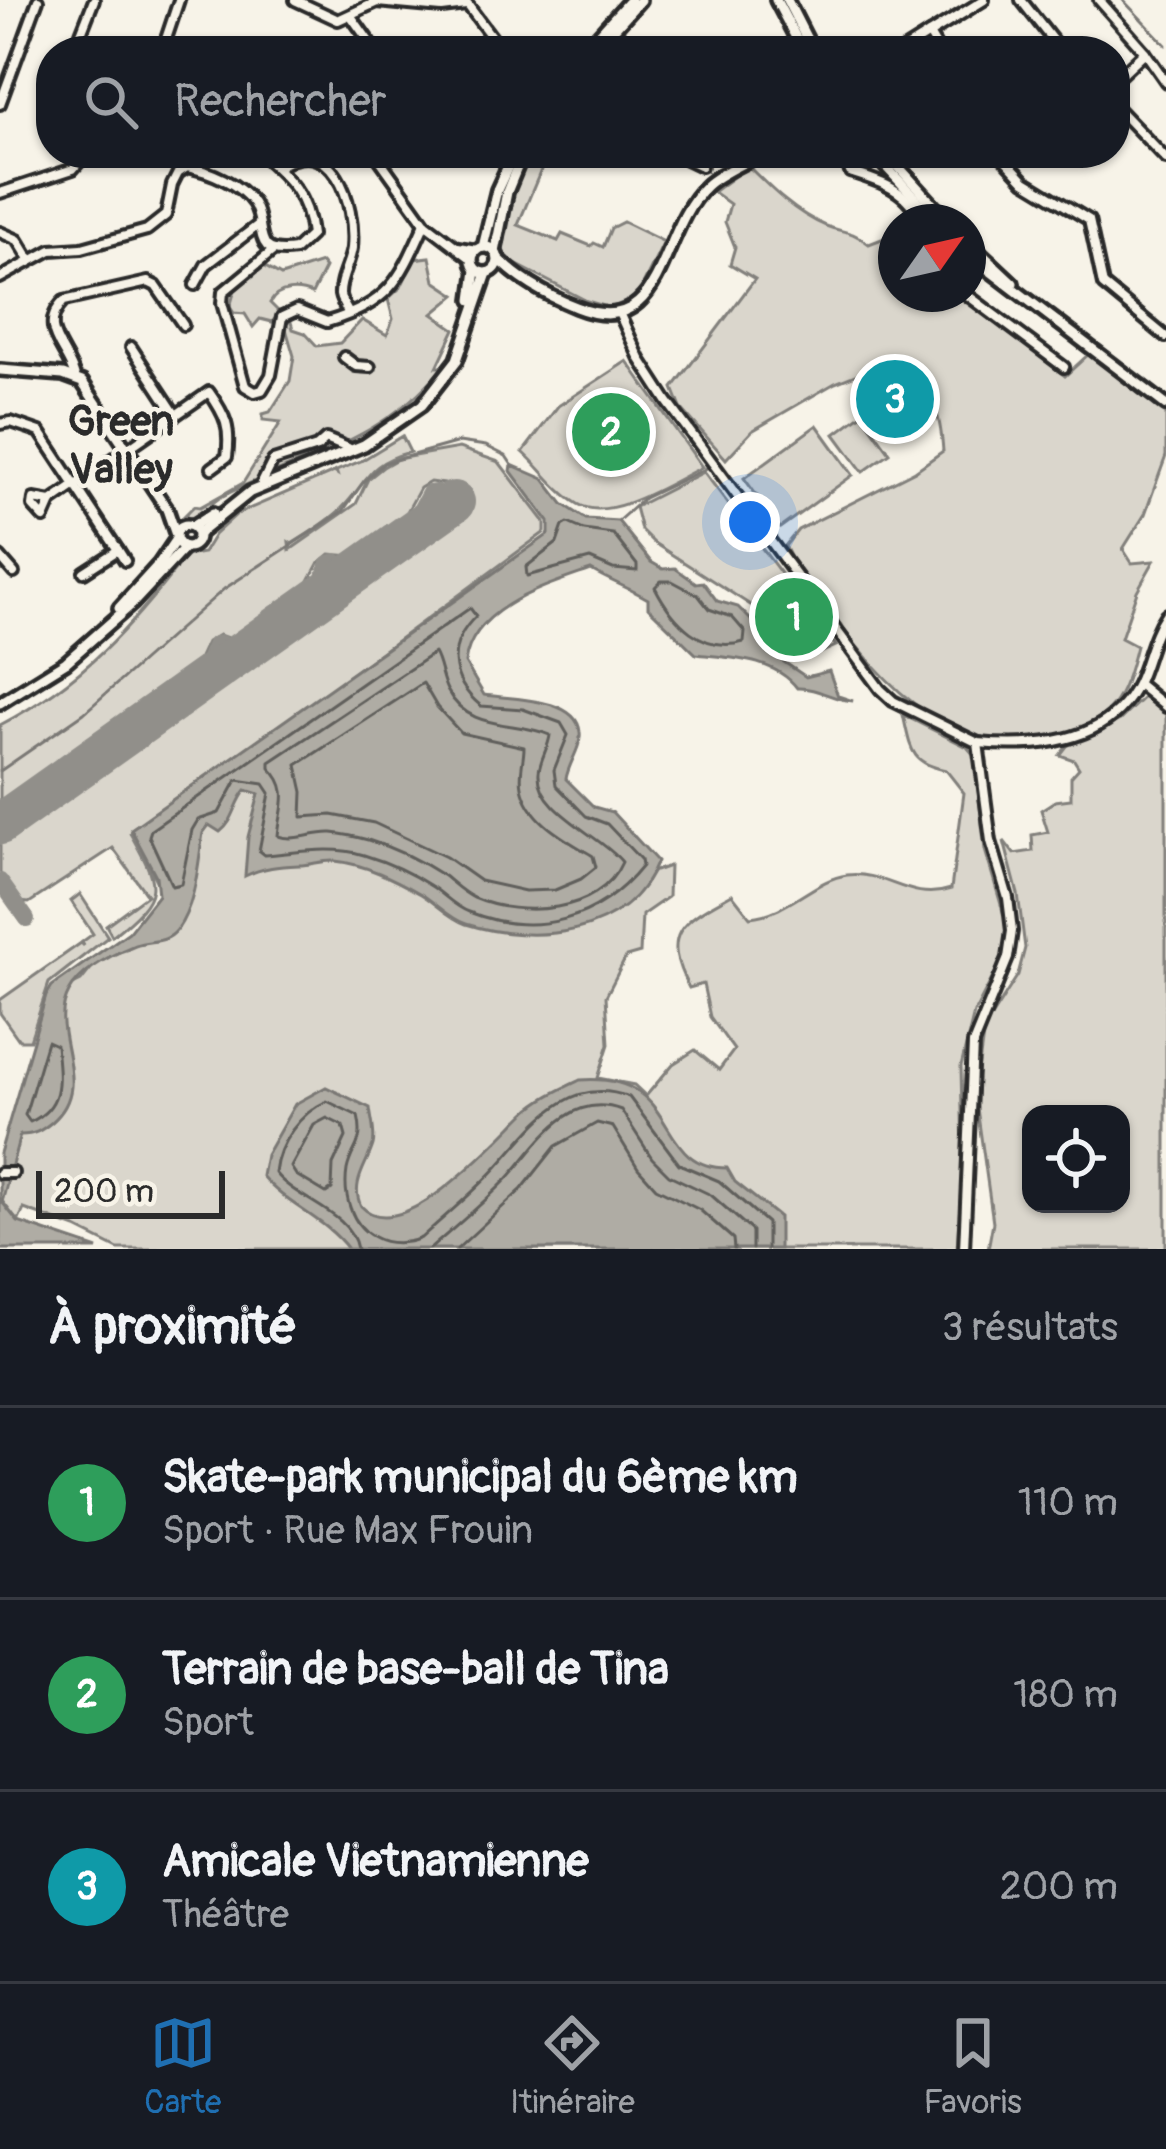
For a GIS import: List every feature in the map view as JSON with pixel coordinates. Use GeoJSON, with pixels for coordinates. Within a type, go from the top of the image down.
{"type":"FeatureCollection","features":[{"type":"Feature","properties":{"kind":"main road"},"geometry":{"type":"LineString","coordinates":[[598,36],[630,0]]}},
{"type":"Feature","properties":{"kind":"main road"},"geometry":{"type":"LineString","coordinates":[[608,36],[640,0]]}},
{"type":"Feature","properties":{"kind":"main road"},"geometry":{"type":"LineString","coordinates":[[776,0],[794,36]]}},
{"type":"Feature","properties":{"kind":"main road"},"geometry":{"type":"LineString","coordinates":[[787,0],[805,36]]}},
{"type":"Feature","properties":{"kind":"main road"},"geometry":{"type":"LineString","coordinates":[[0,700],[92,632],[139,588],[176,537],[250,492],[364,445],[422,405],[457,360],[514,168]]}},
{"type":"Feature","properties":{"kind":"main road"},"geometry":{"type":"LineString","coordinates":[[485,260],[571,306],[620,315],[643,300],[690,206],[706,186],[736,168]]}},
{"type":"Feature","properties":{"kind":"main road"},"geometry":{"type":"LineString","coordinates":[[887,168],[921,204]]}},
{"type":"Feature","properties":{"kind":"main road"},"geometry":{"type":"LineString","coordinates":[[900,168],[933,204]]}},
{"type":"Feature","properties":{"kind":"main road"},"geometry":{"type":"LineString","coordinates":[[986,257],[1057,322]]}},
{"type":"Feature","properties":{"kind":"main road"},"geometry":{"type":"LineString","coordinates":[[192,528],[262,483],[348,448],[422,399],[446,370],[466,332],[485,260]]}},
{"type":"Feature","properties":{"kind":"main road"},"geometry":{"type":"LineString","coordinates":[[986,268],[1166,405]]}},
{"type":"Feature","properties":{"kind":"main road"},"geometry":{"type":"LineString","coordinates":[[0,370],[75,377],[82,382],[167,509],[176,537],[185,547]]}},
{"type":"Feature","properties":{"kind":"main road"},"geometry":{"type":"LineString","coordinates":[[0,700],[74,656],[185,547],[195,544],[192,528],[167,509]]}},
{"type":"Feature","properties":{"kind":"street"},"geometry":{"type":"LineString","coordinates":[[0,104],[38,0]]}},
{"type":"Feature","properties":{"kind":"street"},"geometry":{"type":"LineString","coordinates":[[80,36],[94,0]]}},
{"type":"Feature","properties":{"kind":"street"},"geometry":{"type":"LineString","coordinates":[[167,36],[179,0]]}},
{"type":"Feature","properties":{"kind":"street"},"geometry":{"type":"LineString","coordinates":[[295,0],[328,18],[351,16],[377,2],[442,8],[465,3],[490,36]]}},
{"type":"Feature","properties":{"kind":"street"},"geometry":{"type":"LineString","coordinates":[[926,36],[984,0]]}},
{"type":"Feature","properties":{"kind":"street"},"geometry":{"type":"LineString","coordinates":[[1021,0],[1049,36]]}},
{"type":"Feature","properties":{"kind":"street"},"geometry":{"type":"LineString","coordinates":[[1099,0],[1166,82]]}},
{"type":"Feature","properties":{"kind":"street"},"geometry":{"type":"LineString","coordinates":[[351,16],[365,36]]}},
{"type":"Feature","properties":{"kind":"street"},"geometry":{"type":"LineString","coordinates":[[1130,69],[1146,54]]}},
{"type":"Feature","properties":{"kind":"street"},"geometry":{"type":"LineString","coordinates":[[1130,122],[1166,159]]}},
{"type":"Feature","properties":{"kind":"street"},"geometry":{"type":"LineString","coordinates":[[0,194],[74,168]]}},
{"type":"Feature","properties":{"kind":"street"},"geometry":{"type":"LineString","coordinates":[[0,278],[51,250],[82,248],[147,230],[166,215],[172,185],[186,168]]}},
{"type":"Feature","properties":{"kind":"street"},"geometry":{"type":"LineString","coordinates":[[190,168],[240,188],[256,209],[260,236],[274,250]]}},
{"type":"Feature","properties":{"kind":"street"},"geometry":{"type":"LineString","coordinates":[[277,168],[305,202],[311,235],[295,250],[274,250],[223,292],[234,348],[250,390],[267,385],[279,323],[287,312],[302,310],[327,322],[394,288],[425,224]]}},
{"type":"Feature","properties":{"kind":"street"},"geometry":{"type":"LineString","coordinates":[[328,168],[339,176],[352,238],[340,293],[348,312]]}},
{"type":"Feature","properties":{"kind":"street"},"geometry":{"type":"LineString","coordinates":[[386,168],[425,224],[485,260]]}},
{"type":"Feature","properties":{"kind":"street"},"geometry":{"type":"LineString","coordinates":[[849,168],[896,189],[910,204]]}},
{"type":"Feature","properties":{"kind":"street"},"geometry":{"type":"LineString","coordinates":[[1013,168],[1025,181],[1089,220],[1102,285],[1166,338]]}},
{"type":"Feature","properties":{"kind":"street"},"geometry":{"type":"LineString","coordinates":[[195,285],[206,266],[257,226]]}},
{"type":"Feature","properties":{"kind":"street"},"geometry":{"type":"LineString","coordinates":[[0,232],[18,240],[30,260]]}},
{"type":"Feature","properties":{"kind":"street"},"geometry":{"type":"LineString","coordinates":[[75,377],[51,332],[52,319],[64,302],[148,282],[156,286],[183,325]]}},
{"type":"Feature","properties":{"kind":"street"},"geometry":{"type":"LineString","coordinates":[[986,309],[1064,368]]}},
{"type":"Feature","properties":{"kind":"street"},"geometry":{"type":"LineString","coordinates":[[620,315],[667,401],[892,701],[978,743],[1041,746],[1070,737],[1105,721],[1122,706],[1138,684],[1166,614]]}},
{"type":"Feature","properties":{"kind":"street"},"geometry":{"type":"LineString","coordinates":[[131,347],[176,413]]}},
{"type":"Feature","properties":{"kind":"street"},"geometry":{"type":"LineString","coordinates":[[344,357],[370,367]]}},
{"type":"Feature","properties":{"kind":"street"},"geometry":{"type":"LineString","coordinates":[[51,502],[208,392],[229,422],[230,434],[227,457],[212,468]]}},
{"type":"Feature","properties":{"kind":"street"},"geometry":{"type":"LineString","coordinates":[[0,424],[11,422],[40,432],[125,561]]}},
{"type":"Feature","properties":{"kind":"street"},"geometry":{"type":"LineString","coordinates":[[262,483],[273,461],[317,447],[326,439],[348,448]]}},
{"type":"Feature","properties":{"kind":"street"},"geometry":{"type":"LineString","coordinates":[[281,468],[287,457]]}},
{"type":"Feature","properties":{"kind":"street"},"geometry":{"type":"LineString","coordinates":[[84,572],[118,550]]}},
{"type":"Feature","properties":{"kind":"street"},"geometry":{"type":"LineString","coordinates":[[0,557],[14,573]]}},
{"type":"Feature","properties":{"kind":"street"},"geometry":{"type":"LineString","coordinates":[[1138,684],[1166,706]]}},
{"type":"Feature","properties":{"kind":"street"},"geometry":{"type":"LineString","coordinates":[[964,1249],[973,1044],[1008,958],[1012,931],[1008,898],[991,842],[978,743]]}},
{"type":"Feature","properties":{"kind":"street"},"geometry":{"type":"LineString","coordinates":[[0,1173],[13,1173]]}},
{"type":"Feature","properties":{"kind":"shaded area"},"geometry":{"type":"Polygon","coordinates":[[[523,168],[542,168],[518,225],[558,241],[562,234],[603,247],[611,228],[623,222],[664,242],[637,297],[611,308],[587,301],[502,257],[513,192],[523,168]]]}},
{"type":"Feature","properties":{"kind":"shaded area"},"geometry":{"type":"Polygon","coordinates":[[[750,168],[815,221],[869,244],[878,240],[878,312],[983,312],[1065,376],[1090,353],[1166,414],[1166,456],[1145,514],[1123,549],[1132,563],[1154,561],[1137,591],[1121,638],[1136,646],[1126,681],[1103,715],[1057,735],[1011,741],[970,734],[933,717],[870,661],[791,558],[785,546],[798,530],[915,471],[943,451],[934,405],[904,369],[875,367],[835,383],[752,431],[726,459],[681,408],[673,388],[755,279],[730,264],[735,247],[725,222],[730,204],[713,192],[750,168]]]}},
{"type":"Feature","properties":{"kind":"shaded area"},"geometry":{"type":"Polygon","coordinates":[[[430,257],[435,281],[456,295],[433,314],[455,329],[437,367],[443,367],[419,393],[367,431],[223,496],[194,519],[181,519],[194,506],[243,483],[281,422],[263,420],[263,414],[270,412],[290,381],[294,356],[284,322],[291,322],[293,329],[305,333],[317,346],[340,343],[362,320],[387,335],[393,319],[388,299],[401,287],[414,259],[430,257]]]}},
{"type":"Feature","properties":{"kind":"shaded area"},"geometry":{"type":"Polygon","coordinates":[[[321,263],[325,268],[312,294],[289,291],[274,298],[270,303],[280,313],[272,322],[260,319],[253,327],[245,314],[234,313],[230,307],[236,286],[262,265],[281,276],[321,263]]]}},
{"type":"Feature","properties":{"kind":"shaded area"},"geometry":{"type":"Polygon","coordinates":[[[627,361],[702,467],[623,505],[591,508],[563,493],[523,452],[558,406],[627,361]]]}},
{"type":"Feature","properties":{"kind":"shaded area"},"geometry":{"type":"Polygon","coordinates":[[[862,414],[890,453],[863,472],[835,434],[862,414]]]}},
{"type":"Feature","properties":{"kind":"shaded area"},"geometry":{"type":"Polygon","coordinates":[[[817,425],[853,475],[780,528],[744,478],[817,425]]]}},
{"type":"Feature","properties":{"kind":"shaded area"},"geometry":{"type":"Polygon","coordinates":[[[402,436],[410,452],[376,468],[337,513],[289,542],[290,550],[356,504],[368,479],[383,467],[397,459],[459,448],[499,462],[545,522],[545,532],[294,716],[635,893],[652,872],[669,866],[668,897],[642,915],[640,953],[626,957],[606,996],[609,1044],[598,1078],[634,1085],[646,1096],[673,1064],[695,1050],[719,1070],[734,1050],[710,1017],[703,984],[689,988],[676,952],[677,940],[690,920],[732,894],[750,917],[777,910],[847,875],[873,877],[922,892],[951,889],[964,793],[946,770],[918,758],[903,715],[974,755],[985,850],[1007,925],[1002,960],[974,1013],[961,1067],[963,1156],[957,1249],[118,1249],[24,1209],[18,1222],[2,1201],[51,996],[81,981],[110,955],[126,950],[169,899],[132,830],[152,889],[141,910],[112,936],[106,925],[147,895],[113,848],[29,903],[20,902],[0,873],[0,842],[465,511],[444,484],[430,482],[420,488],[404,517],[352,556],[330,554],[318,564],[305,588],[233,640],[219,635],[207,642],[195,668],[0,805],[0,725],[81,672],[145,607],[186,556],[203,553],[237,514],[337,474],[402,436]]]}},
{"type":"Feature","properties":{"kind":"shaded area"},"geometry":{"type":"Polygon","coordinates":[[[704,472],[836,646],[811,657],[773,633],[752,606],[641,530],[635,507],[704,472]]]}},
{"type":"Feature","properties":{"kind":"shaded area"},"geometry":{"type":"Polygon","coordinates":[[[1147,694],[1166,709],[1166,1249],[988,1249],[993,1222],[975,1094],[984,1028],[1018,975],[1025,948],[1004,841],[1014,854],[1033,851],[1032,835],[1048,832],[1041,810],[1055,801],[1071,799],[1071,777],[1079,768],[1074,760],[1060,755],[1067,746],[1120,720],[1147,694]]]}},
{"type":"Feature","properties":{"kind":"shaded area"},"geometry":{"type":"Polygon","coordinates":[[[80,894],[108,937],[49,983],[30,1040],[19,1040],[0,1013],[0,1000],[81,943],[84,946],[82,942],[93,934],[71,901],[80,894]]]}},
{"type":"Feature","properties":{"kind":"water"},"geometry":{"type":"Polygon","coordinates":[[[512,465],[544,479],[563,504],[586,519],[618,521],[651,562],[703,582],[717,601],[738,607],[759,628],[757,637],[781,660],[806,677],[829,671],[838,696],[853,701],[797,688],[764,665],[696,654],[648,607],[648,599],[591,570],[553,583],[496,613],[481,627],[465,663],[484,695],[555,706],[576,721],[580,738],[566,779],[594,807],[612,812],[657,861],[643,887],[601,920],[548,934],[520,934],[460,922],[400,883],[346,863],[278,867],[245,876],[248,837],[259,794],[246,790],[225,828],[220,832],[209,825],[203,833],[192,896],[177,930],[167,938],[135,945],[108,958],[69,992],[63,1024],[71,1075],[65,1107],[37,1132],[20,1135],[2,1202],[18,1222],[98,1249],[0,1249],[0,1153],[46,996],[52,986],[129,932],[158,895],[156,876],[131,829],[549,534],[549,522],[511,471],[512,465]]]}},
{"type":"Feature","properties":{"kind":"water"},"geometry":{"type":"Polygon","coordinates":[[[580,1080],[613,1081],[636,1090],[652,1104],[686,1153],[703,1164],[727,1168],[735,1182],[779,1217],[779,1249],[348,1249],[262,1176],[266,1155],[295,1104],[326,1087],[370,1108],[374,1141],[358,1182],[361,1206],[378,1215],[399,1214],[447,1186],[538,1103],[580,1080]]]}},
{"type":"Feature","properties":{"kind":"waterway"},"geometry":{"type":"LineString","coordinates":[[1123,0],[1166,45]]}},
{"type":"Feature","properties":{"kind":"waterway"},"geometry":{"type":"LineString","coordinates":[[0,771],[84,713],[224,589],[343,511],[384,463],[459,442],[486,446],[506,456],[512,465]]}},
{"type":"Feature","properties":{"kind":"waterway"},"geometry":{"type":"LineString","coordinates":[[618,521],[644,498],[707,468]]}},
{"type":"Feature","properties":{"kind":"taxiway"},"geometry":{"type":"LineString","coordinates":[[406,536],[429,493],[436,492],[445,498],[445,509],[439,517],[429,519]]}},
{"type":"Feature","properties":{"kind":"taxiway"},"geometry":{"type":"LineString","coordinates":[[312,603],[329,563],[335,561],[348,576],[343,585],[333,588]]}},
{"type":"Feature","properties":{"kind":"taxiway"},"geometry":{"type":"LineString","coordinates":[[198,684],[215,644],[220,643],[230,648],[233,658],[229,666],[218,670]]}},
{"type":"Feature","properties":{"kind":"taxiway"},"geometry":{"type":"LineString","coordinates":[[0,881],[27,919]]}},
{"type":"Feature","properties":{"kind":"runway"},"geometry":{"type":"LineString","coordinates":[[0,824],[454,502]]}},
{"type":"Feature","properties":{"kind":"place","name":"Amicale Vietnamienne"},"geometry":{"type":"Point","coordinates":[895,399]}},
{"type":"Feature","properties":{"kind":"place","name":"Terrain de base-ball de Tina"},"geometry":{"type":"Point","coordinates":[611,432]}},
{"type":"Feature","properties":{"kind":"place","name":"Skate-park municipal du 6ème km"},"geometry":{"type":"Point","coordinates":[794,617]}},
{"type":"Feature","properties":{"kind":"district","name":"Green Valley"},"geometry":{"type":"Point","coordinates":[121,446]}}]}
